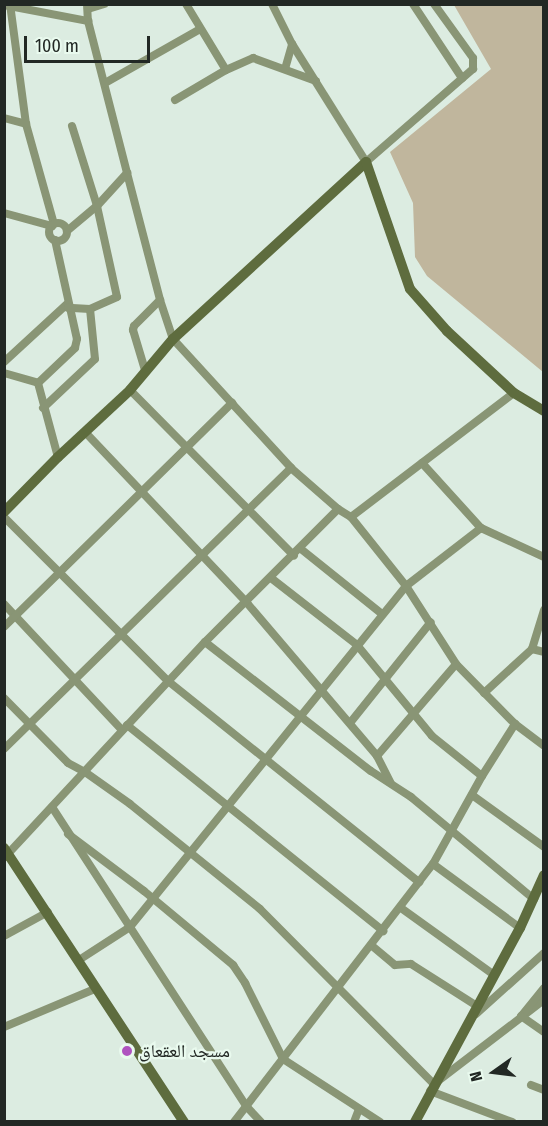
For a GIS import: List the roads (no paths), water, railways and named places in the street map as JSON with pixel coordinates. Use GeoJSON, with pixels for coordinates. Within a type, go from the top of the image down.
{"type":"FeatureCollection","features":[{"type":"Feature","properties":{"kind":"street"},"geometry":{"type":"LineString","coordinates":[[104,4],[87,7],[88,21],[160,300],[173,339],[291,468],[338,509],[351,517],[406,586],[456,663],[515,724],[543,746]]}},
{"type":"Feature","properties":{"kind":"street"},"geometry":{"type":"LineString","coordinates":[[186,4],[226,70]]}},
{"type":"Feature","properties":{"kind":"street"},"geometry":{"type":"LineString","coordinates":[[272,4],[292,44],[366,162],[410,289],[447,331],[514,393],[543,411]]}},
{"type":"Feature","properties":{"kind":"street"},"geometry":{"type":"LineString","coordinates":[[413,4],[462,78]]}},
{"type":"Feature","properties":{"kind":"street"},"geometry":{"type":"LineString","coordinates":[[4,512],[58,457],[130,390],[173,339],[366,162],[473,69],[474,58],[434,4]]}},
{"type":"Feature","properties":{"kind":"street"},"geometry":{"type":"LineString","coordinates":[[38,383],[77,344],[55,240],[50,234],[53,225],[26,124],[8,5],[88,21]]}},
{"type":"Feature","properties":{"kind":"street"},"geometry":{"type":"LineString","coordinates":[[105,83],[200,29]]}},
{"type":"Feature","properties":{"kind":"street"},"geometry":{"type":"LineString","coordinates":[[285,69],[292,44]]}},
{"type":"Feature","properties":{"kind":"street"},"geometry":{"type":"LineString","coordinates":[[175,100],[251,58],[316,81]]}},
{"type":"Feature","properties":{"kind":"street"},"geometry":{"type":"LineString","coordinates":[[4,118],[26,124]]}},
{"type":"Feature","properties":{"kind":"street"},"geometry":{"type":"LineString","coordinates":[[4,362],[68,306],[90,309],[117,297],[97,206],[72,126]]}},
{"type":"Feature","properties":{"kind":"street"},"geometry":{"type":"LineString","coordinates":[[55,240],[65,238],[67,231],[97,206],[127,173]]}},
{"type":"Feature","properties":{"kind":"street"},"geometry":{"type":"LineString","coordinates":[[4,213],[53,225],[63,224],[67,231]]}},
{"type":"Feature","properties":{"kind":"street"},"geometry":{"type":"LineString","coordinates":[[145,370],[133,330],[160,300]]}},
{"type":"Feature","properties":{"kind":"street"},"geometry":{"type":"LineString","coordinates":[[43,408],[95,359],[90,309]]}},
{"type":"Feature","properties":{"kind":"street"},"geometry":{"type":"LineString","coordinates":[[4,373],[38,383]]}},
{"type":"Feature","properties":{"kind":"street"},"geometry":{"type":"LineString","coordinates":[[38,383],[58,457]]}},
{"type":"Feature","properties":{"kind":"street"},"geometry":{"type":"LineString","coordinates":[[130,390],[189,447],[248,511],[294,556]]}},
{"type":"Feature","properties":{"kind":"street"},"geometry":{"type":"LineString","coordinates":[[351,517],[514,393]]}},
{"type":"Feature","properties":{"kind":"street"},"geometry":{"type":"LineString","coordinates":[[4,627],[232,404]]}},
{"type":"Feature","properties":{"kind":"street"},"geometry":{"type":"LineString","coordinates":[[85,432],[247,603],[377,756],[391,783]]}},
{"type":"Feature","properties":{"kind":"street"},"geometry":{"type":"LineString","coordinates":[[422,463],[481,528],[543,557]]}},
{"type":"Feature","properties":{"kind":"street"},"geometry":{"type":"LineString","coordinates":[[4,749],[291,468]]}},
{"type":"Feature","properties":{"kind":"street"},"geometry":{"type":"LineString","coordinates":[[184,1122],[95,989],[48,912],[6,853],[52,807],[205,642],[301,549],[338,509]]}},
{"type":"Feature","properties":{"kind":"street"},"geometry":{"type":"LineString","coordinates":[[4,517],[62,572],[168,681],[419,882]]}},
{"type":"Feature","properties":{"kind":"street"},"geometry":{"type":"LineString","coordinates":[[79,960],[130,927],[154,900],[406,586],[481,528]]}},
{"type":"Feature","properties":{"kind":"street"},"geometry":{"type":"LineString","coordinates":[[301,549],[382,614]]}},
{"type":"Feature","properties":{"kind":"street"},"geometry":{"type":"LineString","coordinates":[[271,578],[357,645],[432,736],[482,776]]}},
{"type":"Feature","properties":{"kind":"street"},"geometry":{"type":"LineString","coordinates":[[4,604],[75,680],[125,727],[230,806],[383,931]]}},
{"type":"Feature","properties":{"kind":"street"},"geometry":{"type":"LineString","coordinates":[[484,693],[532,649],[543,610]]}},
{"type":"Feature","properties":{"kind":"street"},"geometry":{"type":"LineString","coordinates":[[350,723],[431,622]]}},
{"type":"Feature","properties":{"kind":"street"},"geometry":{"type":"LineString","coordinates":[[205,642],[371,771],[391,783],[534,899]]}},
{"type":"Feature","properties":{"kind":"street"},"geometry":{"type":"LineString","coordinates":[[532,649],[543,652]]}},
{"type":"Feature","properties":{"kind":"street"},"geometry":{"type":"LineString","coordinates":[[377,756],[456,663]]}},
{"type":"Feature","properties":{"kind":"street"},"geometry":{"type":"LineString","coordinates":[[4,698],[68,763],[85,772],[260,909],[432,1087],[512,1122]]}},
{"type":"Feature","properties":{"kind":"street"},"geometry":{"type":"LineString","coordinates":[[234,1122],[433,864],[482,776],[515,724]]}},
{"type":"Feature","properties":{"kind":"street"},"geometry":{"type":"LineString","coordinates":[[472,795],[543,848]]}},
{"type":"Feature","properties":{"kind":"street"},"geometry":{"type":"LineString","coordinates":[[52,807],[246,1106],[261,1122]]}},
{"type":"Feature","properties":{"kind":"street"},"geometry":{"type":"LineString","coordinates":[[68,834],[154,900],[238,971],[283,1059],[380,1122]]}},
{"type":"Feature","properties":{"kind":"street"},"geometry":{"type":"LineString","coordinates":[[433,864],[520,928]]}},
{"type":"Feature","properties":{"kind":"street"},"geometry":{"type":"LineString","coordinates":[[415,1122],[493,974],[520,928],[543,875]]}},
{"type":"Feature","properties":{"kind":"street"},"geometry":{"type":"LineString","coordinates":[[401,908],[493,974]]}},
{"type":"Feature","properties":{"kind":"street"},"geometry":{"type":"LineString","coordinates":[[4,936],[48,912]]}},
{"type":"Feature","properties":{"kind":"street"},"geometry":{"type":"LineString","coordinates":[[371,945],[395,965],[411,964],[477,1006]]}},
{"type":"Feature","properties":{"kind":"street"},"geometry":{"type":"LineString","coordinates":[[471,1018],[543,953]]}},
{"type":"Feature","properties":{"kind":"street"},"geometry":{"type":"LineString","coordinates":[[521,1016],[543,988]]}},
{"type":"Feature","properties":{"kind":"street"},"geometry":{"type":"LineString","coordinates":[[4,1028],[95,989]]}},
{"type":"Feature","properties":{"kind":"street"},"geometry":{"type":"LineString","coordinates":[[432,1087],[543,1000]]}},
{"type":"Feature","properties":{"kind":"street"},"geometry":{"type":"LineString","coordinates":[[521,1016],[543,1032]]}},
{"type":"Feature","properties":{"kind":"street"},"geometry":{"type":"LineString","coordinates":[[531,1085],[543,1090]]}},
{"type":"Feature","properties":{"kind":"street"},"geometry":{"type":"LineString","coordinates":[[354,1122],[359,1109]]}},
{"type":"Feature","properties":{"kind":"place","name":"مسجد العقعاق"},"geometry":{"type":"Point","coordinates":[127,1051]}}]}
